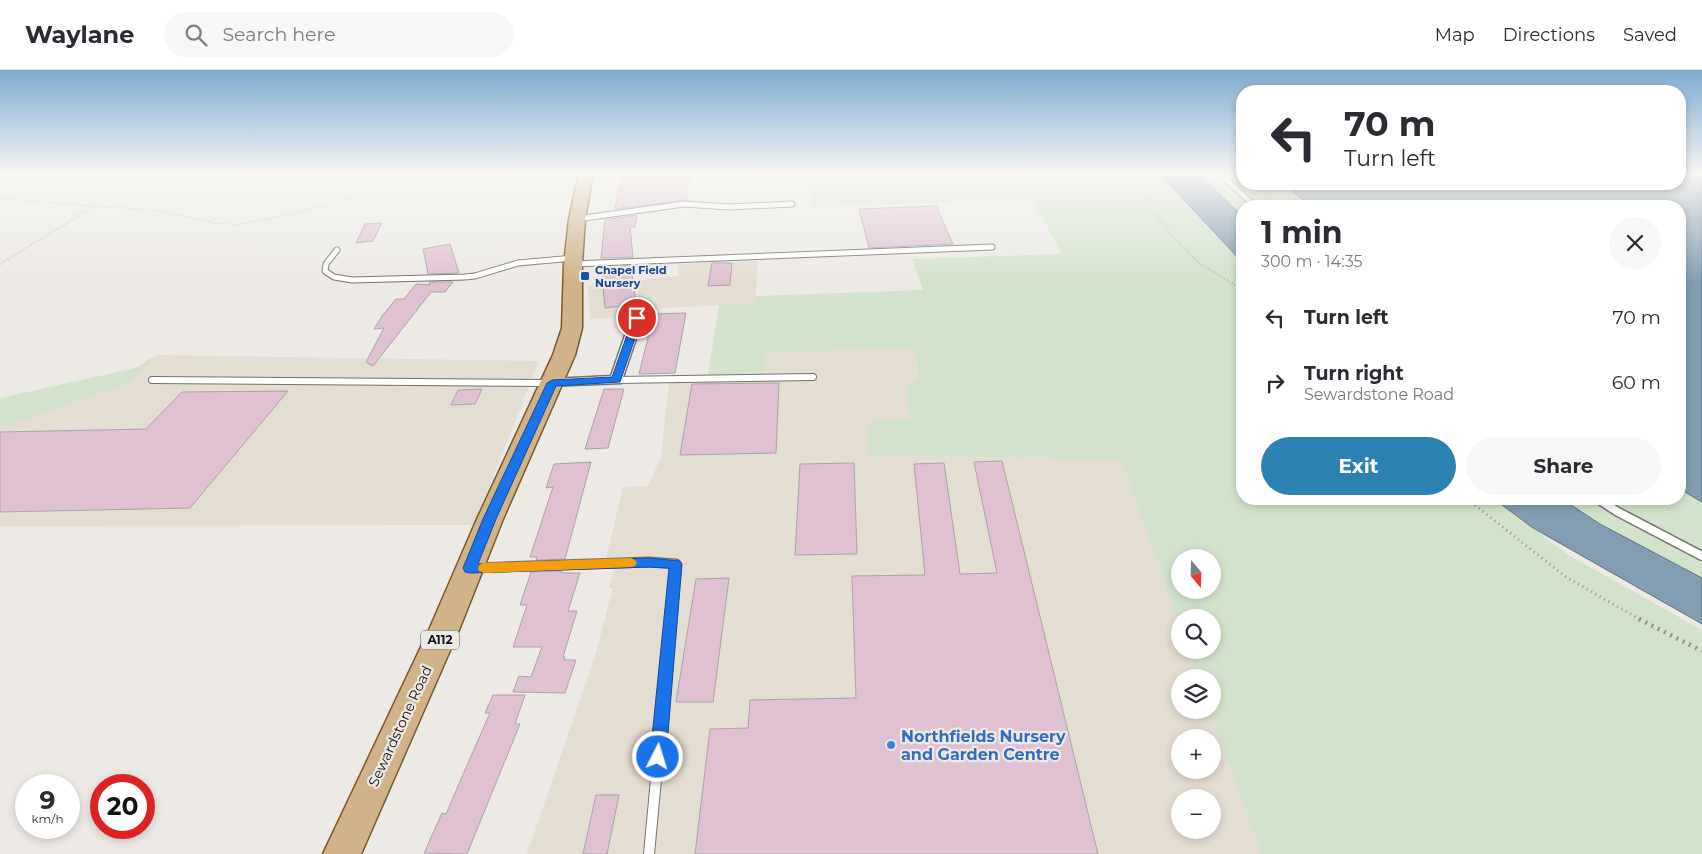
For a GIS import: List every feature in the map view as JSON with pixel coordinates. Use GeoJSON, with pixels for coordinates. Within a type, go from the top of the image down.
{"type":"FeatureCollection","features":[{"type":"Feature","properties":{"kind":"main road","name":"Sewardstone Road"},"geometry":{"type":"LineString","coordinates":[[342,854],[440,639],[490,519],[564,355],[572,328],[574,261],[579,210]]}},
{"type":"Feature","properties":{"kind":"street"},"geometry":{"type":"LineString","coordinates":[[552,383],[616,380],[637,318]]}},
{"type":"Feature","properties":{"kind":"lane"},"geometry":{"type":"LineString","coordinates":[[577,219],[644,210]]}},
{"type":"Feature","properties":{"kind":"lane"},"geometry":{"type":"LineString","coordinates":[[337,250],[326,264],[325,271],[334,278],[352,280],[466,277],[518,263],[992,247]]}},
{"type":"Feature","properties":{"kind":"lane"},"geometry":{"type":"LineString","coordinates":[[616,380],[813,377]]}},
{"type":"Feature","properties":{"kind":"lane"},"geometry":{"type":"LineString","coordinates":[[152,380],[552,383]]}},
{"type":"Feature","properties":{"kind":"lane"},"geometry":{"type":"LineString","coordinates":[[1607,505],[1702,556]]}},
{"type":"Feature","properties":{"kind":"lane"},"geometry":{"type":"LineString","coordinates":[[470,568],[649,562],[676,564],[649,854]]}},
{"type":"Feature","properties":{"kind":"path"},"geometry":{"type":"LineString","coordinates":[[0,264],[89,210]]}},
{"type":"Feature","properties":{"kind":"path"},"geometry":{"type":"LineString","coordinates":[[143,210],[162,211],[214,223],[237,225],[308,210]]}},
{"type":"Feature","properties":{"kind":"path"},"geometry":{"type":"LineString","coordinates":[[1151,210],[1167,226],[1174,238],[1199,263],[1236,285]]}},
{"type":"Feature","properties":{"kind":"path"},"geometry":{"type":"LineString","coordinates":[[1477,505],[1514,537],[1566,577],[1702,652]]}},
{"type":"Feature","properties":{"kind":"shaded area"},"geometry":{"type":"Polygon","coordinates":[[[758,261],[755,304],[663,308],[619,317],[590,319],[588,286],[679,276],[677,264],[758,261]]]}},
{"type":"Feature","properties":{"kind":"shaded area"},"geometry":{"type":"Polygon","coordinates":[[[915,348],[918,379],[906,387],[911,420],[868,455],[1121,460],[1174,609],[1171,609],[1171,659],[1192,659],[1195,669],[1171,669],[1171,719],[1213,719],[1217,729],[1171,729],[1171,779],[1221,779],[1221,741],[1261,854],[527,854],[595,656],[613,588],[609,588],[615,566],[491,574],[493,562],[606,559],[623,487],[648,486],[661,457],[669,382],[708,375],[762,374],[767,353],[915,348]]]}},
{"type":"Feature","properties":{"kind":"shaded area"},"geometry":{"type":"Polygon","coordinates":[[[159,355],[539,361],[474,525],[0,526],[0,426],[130,375],[159,355]]]}},
{"type":"Feature","properties":{"kind":"green space"},"geometry":{"type":"Polygon","coordinates":[[[1038,210],[1193,210],[1236,256],[1236,505],[1502,505],[1567,554],[1702,630],[1702,854],[1261,854],[1221,741],[1221,729],[1217,729],[1213,719],[1221,719],[1221,669],[1195,669],[1192,659],[1221,659],[1221,609],[1174,609],[1121,460],[868,455],[869,421],[911,420],[906,387],[918,378],[915,348],[767,353],[763,374],[708,375],[719,305],[755,304],[756,296],[923,290],[912,259],[1062,254],[1038,210]]]}},
{"type":"Feature","properties":{"kind":"green space"},"geometry":{"type":"Polygon","coordinates":[[[161,352],[127,384],[0,428],[0,398],[135,368],[161,352]]]}},
{"type":"Feature","properties":{"kind":"green space"},"geometry":{"type":"Polygon","coordinates":[[[1686,493],[1702,502],[1702,578],[1600,524],[1571,505],[1686,505],[1686,493]]]}},
{"type":"Feature","properties":{"kind":"water"},"geometry":{"type":"Polygon","coordinates":[[[1193,210],[1236,210],[1236,256],[1193,210]]]}},
{"type":"Feature","properties":{"kind":"water"},"geometry":{"type":"Polygon","coordinates":[[[1686,210],[1702,210],[1702,502],[1686,493],[1686,210]]]}},
{"type":"Feature","properties":{"kind":"water"},"geometry":{"type":"Polygon","coordinates":[[[1502,505],[1571,505],[1600,524],[1702,578],[1702,624],[1533,528],[1502,505]]]}},
{"type":"Feature","properties":{"kind":"building"},"geometry":{"type":"Polygon","coordinates":[[[859,210],[938,210],[953,244],[869,248],[859,210]]]}},
{"type":"Feature","properties":{"kind":"building"},"geometry":{"type":"Polygon","coordinates":[[[637,215],[635,227],[630,227],[633,257],[601,258],[605,220],[637,215]]]}},
{"type":"Feature","properties":{"kind":"building"},"geometry":{"type":"Polygon","coordinates":[[[382,223],[373,241],[356,243],[365,224],[382,223]]]}},
{"type":"Feature","properties":{"kind":"building"},"geometry":{"type":"Polygon","coordinates":[[[450,244],[459,273],[428,274],[423,249],[450,244]]]}},
{"type":"Feature","properties":{"kind":"building"},"geometry":{"type":"Polygon","coordinates":[[[712,263],[732,263],[730,285],[708,286],[712,263]]]}},
{"type":"Feature","properties":{"kind":"building"},"geometry":{"type":"Polygon","coordinates":[[[631,266],[636,304],[605,308],[601,267],[631,266]]]}},
{"type":"Feature","properties":{"kind":"building"},"geometry":{"type":"Polygon","coordinates":[[[429,282],[453,282],[445,292],[431,292],[373,366],[366,362],[384,328],[374,329],[382,316],[396,299],[404,299],[416,284],[430,285],[429,282]]]}},
{"type":"Feature","properties":{"kind":"building"},"geometry":{"type":"Polygon","coordinates":[[[686,313],[675,373],[639,374],[654,314],[686,313]]]}},
{"type":"Feature","properties":{"kind":"building"},"geometry":{"type":"Polygon","coordinates":[[[779,383],[776,453],[680,455],[692,384],[779,383]]]}},
{"type":"Feature","properties":{"kind":"building"},"geometry":{"type":"Polygon","coordinates":[[[482,389],[475,404],[451,405],[458,390],[482,389]]]}},
{"type":"Feature","properties":{"kind":"building"},"geometry":{"type":"Polygon","coordinates":[[[604,389],[624,389],[608,448],[585,449],[604,389]]]}},
{"type":"Feature","properties":{"kind":"building"},"geometry":{"type":"Polygon","coordinates":[[[288,391],[190,508],[0,512],[0,432],[146,429],[182,392],[288,391]]]}},
{"type":"Feature","properties":{"kind":"building"},"geometry":{"type":"Polygon","coordinates":[[[1002,461],[1098,854],[695,854],[710,729],[748,728],[750,700],[856,698],[852,576],[925,575],[914,464],[944,463],[960,574],[997,573],[974,462],[1002,461]]]}},
{"type":"Feature","properties":{"kind":"building"},"geometry":{"type":"Polygon","coordinates":[[[591,462],[565,559],[536,560],[537,557],[530,557],[553,487],[546,488],[554,464],[591,462]]]}},
{"type":"Feature","properties":{"kind":"building"},"geometry":{"type":"Polygon","coordinates":[[[854,463],[857,554],[795,555],[800,464],[854,463]]]}},
{"type":"Feature","properties":{"kind":"building"},"geometry":{"type":"Polygon","coordinates":[[[562,571],[562,573],[580,573],[568,611],[577,611],[563,657],[565,657],[564,660],[576,660],[565,693],[513,692],[519,676],[531,677],[542,647],[513,647],[527,605],[520,605],[531,572],[562,571]]]}},
{"type":"Feature","properties":{"kind":"building"},"geometry":{"type":"Polygon","coordinates":[[[729,578],[713,702],[676,702],[696,579],[729,578]]]}},
{"type":"Feature","properties":{"kind":"building"},"geometry":{"type":"Polygon","coordinates":[[[493,695],[525,695],[515,724],[520,724],[467,854],[424,853],[442,813],[446,814],[490,713],[485,713],[493,695]]]}},
{"type":"Feature","properties":{"kind":"building"},"geometry":{"type":"Polygon","coordinates":[[[596,795],[619,795],[607,854],[583,854],[596,795]]]}},
{"type":"Feature","properties":{"kind":"slow traffic"},"geometry":{"type":"LineString","coordinates":[[484,568],[631,563]]}},
{"type":"Feature","properties":{"kind":"place","name":"Chapel Field Nursery"},"geometry":{"type":"Point","coordinates":[585,276]}},
{"type":"Feature","properties":{"kind":"place","name":"Northfields Nursery and Garden Centre"},"geometry":{"type":"Point","coordinates":[891,745]}},
{"type":"Feature","properties":{"kind":"route"},"geometry":{"type":"LineString","coordinates":[[637,318],[616,380],[552,383],[490,519],[470,568],[649,562],[676,564],[658,757]]}}]}
